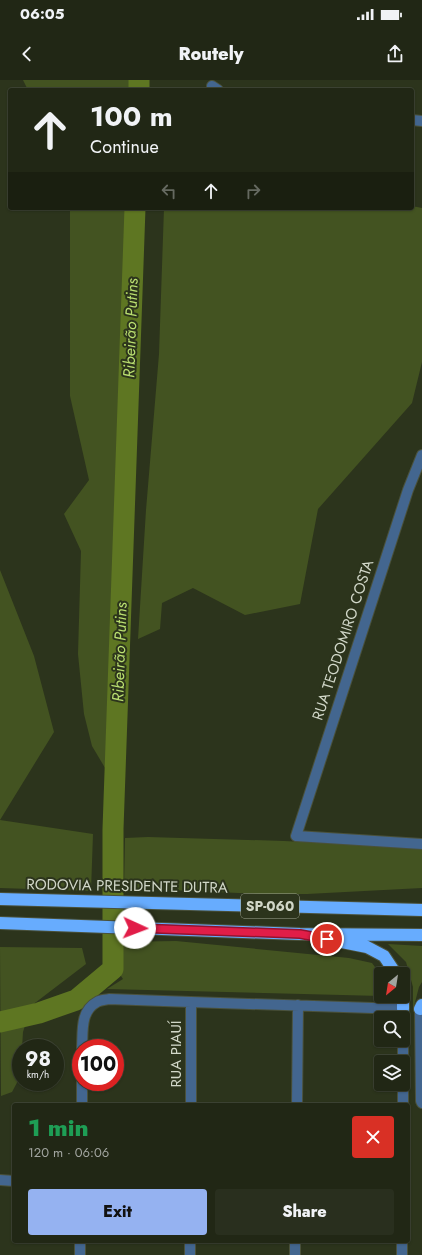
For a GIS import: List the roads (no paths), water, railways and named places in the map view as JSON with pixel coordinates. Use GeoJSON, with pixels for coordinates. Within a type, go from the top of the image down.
{"type":"FeatureCollection","features":[{"type":"Feature","properties":{"kind":"highway","name":"RODOVIA PRESIDENTE DUTRA"},"geometry":{"type":"LineString","coordinates":[[0,899],[422,910]]}},
{"type":"Feature","properties":{"kind":"highway"},"geometry":{"type":"LineString","coordinates":[[376,909],[422,903]]}},
{"type":"Feature","properties":{"kind":"highway","name":"SP-060"},"geometry":{"type":"LineString","coordinates":[[0,923],[300,934],[422,936]]}},
{"type":"Feature","properties":{"kind":"highway"},"geometry":{"type":"LineString","coordinates":[[300,934],[367,946],[384,956],[391,967]]}},
{"type":"Feature","properties":{"kind":"highway"},"geometry":{"type":"LineString","coordinates":[[403,1003],[403,1009]]}},
{"type":"Feature","properties":{"kind":"street","name":"RUA TEODOMIRO COSTA"},"geometry":{"type":"LineString","coordinates":[[422,455],[408,490],[296,836],[422,844]]}},
{"type":"Feature","properties":{"kind":"street"},"geometry":{"type":"LineString","coordinates":[[82,1039],[83,1023],[89,1009],[97,1002],[109,999],[403,1009]]}},
{"type":"Feature","properties":{"kind":"street","name":"RUA PIAUÍ"},"geometry":{"type":"LineString","coordinates":[[191,1002],[191,1103]]}},
{"type":"Feature","properties":{"kind":"street"},"geometry":{"type":"LineString","coordinates":[[297,1103],[298,1005]]}},
{"type":"Feature","properties":{"kind":"street"},"geometry":{"type":"LineString","coordinates":[[421,1008],[422,1103]]}},
{"type":"Feature","properties":{"kind":"street"},"geometry":{"type":"LineString","coordinates":[[82,1091],[82,1103]]}},
{"type":"Feature","properties":{"kind":"street"},"geometry":{"type":"LineString","coordinates":[[403,1091],[403,1103]]}},
{"type":"Feature","properties":{"kind":"street"},"geometry":{"type":"LineString","coordinates":[[0,1180],[12,1180]]}},
{"type":"Feature","properties":{"kind":"street"},"geometry":{"type":"LineString","coordinates":[[80,1243],[80,1255]]}},
{"type":"Feature","properties":{"kind":"street"},"geometry":{"type":"LineString","coordinates":[[190,1243],[190,1255]]}},
{"type":"Feature","properties":{"kind":"street"},"geometry":{"type":"LineString","coordinates":[[295,1243],[295,1255]]}},
{"type":"Feature","properties":{"kind":"street"},"geometry":{"type":"LineString","coordinates":[[402,1243],[402,1255]]}},
{"type":"Feature","properties":{"kind":"waterway","name":"Ribeirão Putins"},"geometry":{"type":"LineString","coordinates":[[139,80],[139,88]]}},
{"type":"Feature","properties":{"kind":"waterway","name":"Ribeirão Putins"},"geometry":{"type":"LineString","coordinates":[[0,1022],[39,1013],[76,1000],[113,969],[113,829],[135,210]]}}]}
